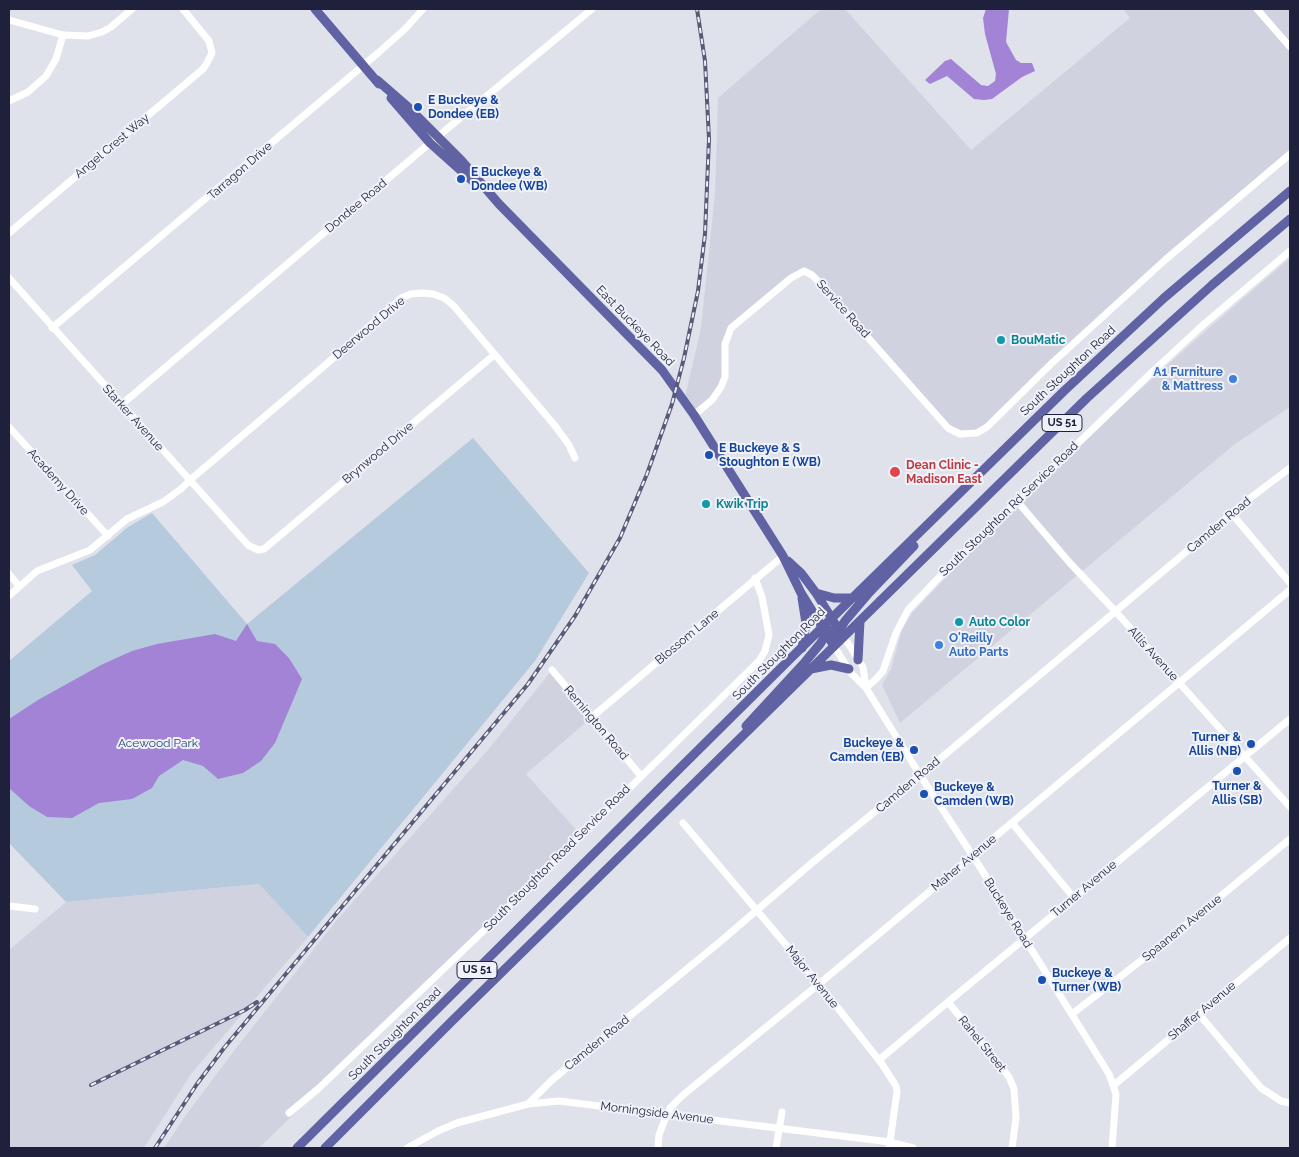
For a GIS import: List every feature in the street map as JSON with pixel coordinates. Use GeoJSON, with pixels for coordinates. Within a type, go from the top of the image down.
{"type":"FeatureCollection","features":[{"type":"Feature","properties":{"kind":"main road","name":"East Buckeye Road"},"geometry":{"type":"LineString","coordinates":[[315,9],[430,143],[499,204]]}},
{"type":"Feature","properties":{"kind":"main road","name":"East Buckeye Road"},"geometry":{"type":"LineString","coordinates":[[377,80],[461,160],[499,204],[662,370],[694,415],[782,556],[801,592],[834,646]]}},
{"type":"Feature","properties":{"kind":"main road","name":"South Stoughton Road"},"geometry":{"type":"LineString","coordinates":[[297,1148],[802,648],[825,631],[832,619],[968,484],[1121,338],[1198,269],[1290,191]]}},
{"type":"Feature","properties":{"kind":"main road","name":"US 51"},"geometry":{"type":"LineString","coordinates":[[325,1148],[810,670],[834,646],[842,634],[860,621],[1122,366],[1212,285],[1290,219]]}},
{"type":"Feature","properties":{"kind":"main road"},"geometry":{"type":"LineString","coordinates":[[842,634],[868,594],[957,502],[968,484]]}},
{"type":"Feature","properties":{"kind":"main road","name":"East Buckeye Road"},"geometry":{"type":"LineString","coordinates":[[782,556],[801,573],[842,634]]}},
{"type":"Feature","properties":{"kind":"main road"},"geometry":{"type":"LineString","coordinates":[[801,592],[806,623],[802,648]]}},
{"type":"Feature","properties":{"kind":"main road"},"geometry":{"type":"LineString","coordinates":[[816,593],[834,598],[853,598]]}},
{"type":"Feature","properties":{"kind":"main road"},"geometry":{"type":"LineString","coordinates":[[858,660],[860,621]]}},
{"type":"Feature","properties":{"kind":"main road"},"geometry":{"type":"LineString","coordinates":[[714,765],[759,710],[805,662],[825,631]]}},
{"type":"Feature","properties":{"kind":"main road"},"geometry":{"type":"LineString","coordinates":[[810,670],[831,665],[849,669]]}},
{"type":"Feature","properties":{"kind":"street"},"geometry":{"type":"LineString","coordinates":[[9,20],[63,35],[79,36],[96,34],[111,27],[132,9]]}},
{"type":"Feature","properties":{"kind":"street","name":"Angel Crest Way"},"geometry":{"type":"LineString","coordinates":[[9,233],[203,69],[211,55],[212,49],[209,41],[183,9]]}},
{"type":"Feature","properties":{"kind":"street","name":"Tarragon Drive"},"geometry":{"type":"LineString","coordinates":[[52,328],[364,65],[405,29],[423,9]]}},
{"type":"Feature","properties":{"kind":"street","name":"Dondee Road"},"geometry":{"type":"LineString","coordinates":[[121,405],[430,143],[592,9]]}},
{"type":"Feature","properties":{"kind":"street"},"geometry":{"type":"LineString","coordinates":[[1256,9],[1290,47]]}},
{"type":"Feature","properties":{"kind":"street"},"geometry":{"type":"LineString","coordinates":[[9,101],[28,92],[46,76],[56,59],[63,35]]}},
{"type":"Feature","properties":{"kind":"street","name":"South Stoughton Road"},"geometry":{"type":"LineString","coordinates":[[948,428],[956,433],[966,435],[977,433],[987,427],[1052,363],[1158,266],[1290,154]]}},
{"type":"Feature","properties":{"kind":"street","name":"South Stoughton Rd Service Road"},"geometry":{"type":"LineString","coordinates":[[866,688],[879,676],[886,665],[896,633],[912,606],[949,567],[1150,374],[1202,326],[1290,251]]}},
{"type":"Feature","properties":{"kind":"street","name":"Service Road"},"geometry":{"type":"LineString","coordinates":[[694,415],[712,400],[721,387],[725,377],[725,344],[732,328],[790,278],[804,271],[812,274],[948,428]]}},
{"type":"Feature","properties":{"kind":"street","name":"Starker Avenue"},"geometry":{"type":"LineString","coordinates":[[9,278],[249,547],[254,550],[262,550]]}},
{"type":"Feature","properties":{"kind":"street","name":"Deerwood Drive"},"geometry":{"type":"LineString","coordinates":[[9,596],[37,571],[90,550],[127,520],[163,502],[400,298],[416,293],[427,293],[449,301],[556,428],[576,458]]}},
{"type":"Feature","properties":{"kind":"street","name":"Brynwood Drive"},"geometry":{"type":"LineString","coordinates":[[262,550],[494,355]]}},
{"type":"Feature","properties":{"kind":"street","name":"Academy Drive"},"geometry":{"type":"LineString","coordinates":[[9,427],[108,536]]}},
{"type":"Feature","properties":{"kind":"street","name":"Camden Road"},"geometry":{"type":"LineString","coordinates":[[528,1104],[552,1080],[758,910],[813,862],[1290,468]]}},
{"type":"Feature","properties":{"kind":"street","name":"Allis Avenue"},"geometry":{"type":"LineString","coordinates":[[1017,501],[1069,562],[1290,807]]}},
{"type":"Feature","properties":{"kind":"street"},"geometry":{"type":"LineString","coordinates":[[1232,514],[1290,583]]}},
{"type":"Feature","properties":{"kind":"street","name":"Blossom Lane"},"geometry":{"type":"LineString","coordinates":[[592,718],[782,556]]}},
{"type":"Feature","properties":{"kind":"street"},"geometry":{"type":"LineString","coordinates":[[9,574],[19,586]]}},
{"type":"Feature","properties":{"kind":"street","name":"South Stoughton Road Service Road"},"geometry":{"type":"LineString","coordinates":[[289,1112],[319,1088],[499,916],[760,660],[768,641],[768,626],[762,597],[755,578]]}},
{"type":"Feature","properties":{"kind":"street","name":"Maher Avenue"},"geometry":{"type":"LineString","coordinates":[[658,1148],[659,1135],[666,1114],[682,1095],[819,984],[1290,590]]}},
{"type":"Feature","properties":{"kind":"street","name":"Buckeye Road"},"geometry":{"type":"LineString","coordinates":[[842,634],[863,667],[866,688]]}},
{"type":"Feature","properties":{"kind":"street","name":"Buckeye Road"},"geometry":{"type":"LineString","coordinates":[[834,646],[849,669],[866,688],[1101,1061],[1114,1085],[1116,1098],[1112,1148]]}},
{"type":"Feature","properties":{"kind":"street","name":"Remington Road"},"geometry":{"type":"LineString","coordinates":[[552,670],[641,776]]}},
{"type":"Feature","properties":{"kind":"street","name":"Turner Avenue"},"geometry":{"type":"LineString","coordinates":[[879,1060],[1290,719]]}},
{"type":"Feature","properties":{"kind":"street","name":"Major Avenue"},"geometry":{"type":"LineString","coordinates":[[683,822],[819,984],[879,1060],[896,1086],[889,1145]]}},
{"type":"Feature","properties":{"kind":"street"},"geometry":{"type":"LineString","coordinates":[[1012,823],[1074,898]]}},
{"type":"Feature","properties":{"kind":"street","name":"Spaanem Avenue"},"geometry":{"type":"LineString","coordinates":[[1072,1014],[1165,942],[1290,839]]}},
{"type":"Feature","properties":{"kind":"street"},"geometry":{"type":"LineString","coordinates":[[9,906],[35,909]]}},
{"type":"Feature","properties":{"kind":"street","name":"Shaffer Avenue"},"geometry":{"type":"LineString","coordinates":[[1114,1085],[1290,938]]}},
{"type":"Feature","properties":{"kind":"street","name":"Rahel Street"},"geometry":{"type":"LineString","coordinates":[[948,1002],[1009,1077],[1014,1089],[1016,1118],[1012,1148]]}},
{"type":"Feature","properties":{"kind":"street"},"geometry":{"type":"LineString","coordinates":[[1199,1014],[1261,1088],[1281,1101],[1290,1103]]}},
{"type":"Feature","properties":{"kind":"street","name":"Morningside Avenue"},"geometry":{"type":"LineString","coordinates":[[407,1148],[448,1126],[505,1109],[528,1104],[567,1101],[779,1128],[914,1148]]}},
{"type":"Feature","properties":{"kind":"street"},"geometry":{"type":"LineString","coordinates":[[776,1148],[782,1112]]}},
{"type":"Feature","properties":{"kind":"shaded area"},"geometry":{"type":"Polygon","coordinates":[[[821,9],[845,9],[971,150],[1130,18],[1123,9],[1290,9],[1290,154],[1165,260],[980,432],[957,433],[804,271],[745,316],[726,338],[724,382],[694,415],[684,401],[701,328],[715,194],[718,98],[821,9]]]}},
{"type":"Feature","properties":{"kind":"shaded area"},"geometry":{"type":"Polygon","coordinates":[[[986,9],[1009,9],[1006,42],[1016,60],[1021,63],[1032,63],[1035,71],[1022,77],[992,99],[984,100],[974,99],[947,76],[930,84],[925,80],[945,61],[951,59],[981,85],[988,86],[995,81],[996,74],[985,34],[983,18],[986,9]]]}},
{"type":"Feature","properties":{"kind":"shaded area"},"geometry":{"type":"Polygon","coordinates":[[[1290,258],[1290,407],[1235,444],[900,723],[882,685],[891,669],[902,630],[912,613],[961,562],[1124,404],[1290,258]]]}},
{"type":"Feature","properties":{"kind":"shaded area"},"geometry":{"type":"Polygon","coordinates":[[[247,624],[257,641],[275,644],[289,658],[302,679],[275,743],[261,761],[243,773],[218,779],[203,766],[183,760],[159,776],[152,788],[132,799],[99,803],[72,818],[47,817],[29,806],[9,788],[9,719],[38,700],[101,665],[132,651],[157,644],[215,634],[236,641],[247,624]]]}},
{"type":"Feature","properties":{"kind":"shaded area"},"geometry":{"type":"Polygon","coordinates":[[[552,670],[592,717],[526,774],[581,835],[259,1148],[164,1148],[186,1115],[240,1043],[336,921],[487,751],[552,670]]]}},
{"type":"Feature","properties":{"kind":"shaded area"},"geometry":{"type":"Polygon","coordinates":[[[259,884],[308,937],[191,1074],[144,1148],[9,1148],[9,950],[66,902],[259,884]]]}},
{"type":"Feature","properties":{"kind":"green space","name":"Acewood Park"},"geometry":{"type":"Polygon","coordinates":[[[473,438],[589,573],[535,661],[308,937],[259,884],[66,902],[9,843],[9,661],[92,591],[72,565],[95,555],[128,527],[152,513],[247,624],[473,438]]]}},
{"type":"Feature","properties":{"kind":"railway"},"geometry":{"type":"LineString","coordinates":[[155,1148],[197,1084],[224,1048],[528,684],[575,616],[620,538],[647,474],[672,404],[698,291],[705,234],[709,139],[705,61],[697,9]]}},
{"type":"Feature","properties":{"kind":"railway"},"geometry":{"type":"LineString","coordinates":[[91,1085],[245,1010],[257,1002]]}},
{"type":"Feature","properties":{"kind":"place","name":"E Buckeye & Dondee (EB)"},"geometry":{"type":"Point","coordinates":[418,107]}},
{"type":"Feature","properties":{"kind":"place","name":"E Buckeye & Dondee (WB)"},"geometry":{"type":"Point","coordinates":[461,179]}},
{"type":"Feature","properties":{"kind":"place","name":"BouMatic"},"geometry":{"type":"Point","coordinates":[1001,340]}},
{"type":"Feature","properties":{"kind":"place","name":"A1 Furniture & Mattress"},"geometry":{"type":"Point","coordinates":[1233,379]}},
{"type":"Feature","properties":{"kind":"place","name":"E Buckeye & S Stoughton E (WB)"},"geometry":{"type":"Point","coordinates":[709,455]}},
{"type":"Feature","properties":{"kind":"place","name":"Dean Clinic - Madison East"},"geometry":{"type":"Point","coordinates":[895,472]}},
{"type":"Feature","properties":{"kind":"place","name":"Kwik Trip"},"geometry":{"type":"Point","coordinates":[706,504]}},
{"type":"Feature","properties":{"kind":"place","name":"Auto Color"},"geometry":{"type":"Point","coordinates":[959,622]}},
{"type":"Feature","properties":{"kind":"place","name":"O'Reilly Auto Parts"},"geometry":{"type":"Point","coordinates":[939,645]}},
{"type":"Feature","properties":{"kind":"place","name":"Turner & Allis (NB)"},"geometry":{"type":"Point","coordinates":[1251,744]}},
{"type":"Feature","properties":{"kind":"place","name":"Buckeye & Camden (EB)"},"geometry":{"type":"Point","coordinates":[914,750]}},
{"type":"Feature","properties":{"kind":"place","name":"Turner & Allis (SB)"},"geometry":{"type":"Point","coordinates":[1237,771]}},
{"type":"Feature","properties":{"kind":"place","name":"Buckeye & Camden (WB)"},"geometry":{"type":"Point","coordinates":[924,794]}},
{"type":"Feature","properties":{"kind":"place","name":"Buckeye & Turner (WB)"},"geometry":{"type":"Point","coordinates":[1042,980]}}]}
